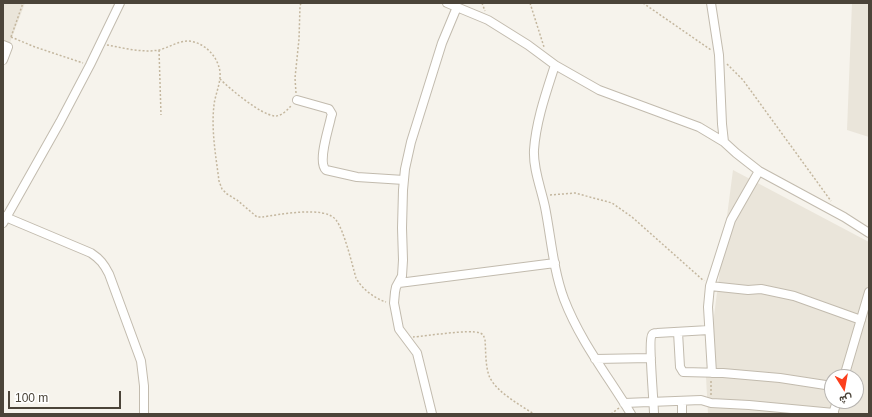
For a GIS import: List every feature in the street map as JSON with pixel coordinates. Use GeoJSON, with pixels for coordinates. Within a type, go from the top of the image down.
{"type":"FeatureCollection","features":[{"type":"Feature","properties":{"kind":"street"},"geometry":{"type":"LineString","coordinates":[[120,3],[60,122],[4,219],[91,253],[100,259],[109,274],[141,361],[144,386],[144,414]]}},
{"type":"Feature","properties":{"kind":"street"},"geometry":{"type":"LineString","coordinates":[[447,3],[488,20],[555,65],[599,90],[699,127],[724,142],[759,171],[844,217],[869,233]]}},
{"type":"Feature","properties":{"kind":"street"},"geometry":{"type":"LineString","coordinates":[[711,3],[719,55],[724,142]]}},
{"type":"Feature","properties":{"kind":"street"},"geometry":{"type":"LineString","coordinates":[[432,414],[416,353],[398,329],[394,303],[396,287],[402,276],[402,206],[404,180],[411,142],[442,43],[457,7]]}},
{"type":"Feature","properties":{"kind":"street"},"geometry":{"type":"LineString","coordinates":[[3,60],[5,46]]}},
{"type":"Feature","properties":{"kind":"street"},"geometry":{"type":"LineString","coordinates":[[555,65],[538,119],[534,153],[536,170],[555,263],[564,298],[582,337],[631,414]]}},
{"type":"Feature","properties":{"kind":"street"},"geometry":{"type":"LineString","coordinates":[[297,100],[329,109],[330,111],[331,117],[322,160],[323,168],[357,177],[404,180]]}},
{"type":"Feature","properties":{"kind":"street"},"geometry":{"type":"LineString","coordinates":[[712,373],[708,306],[710,286],[731,220],[759,171]]}},
{"type":"Feature","properties":{"kind":"street"},"geometry":{"type":"LineString","coordinates":[[399,283],[555,263]]}},
{"type":"Feature","properties":{"kind":"street"},"geometry":{"type":"LineString","coordinates":[[710,286],[748,290],[758,289],[794,296],[861,320]]}},
{"type":"Feature","properties":{"kind":"street"},"geometry":{"type":"LineString","coordinates":[[846,369],[869,292]]}},
{"type":"Feature","properties":{"kind":"street"},"geometry":{"type":"LineString","coordinates":[[654,414],[651,358],[652,334],[709,330]]}},
{"type":"Feature","properties":{"kind":"street"},"geometry":{"type":"LineString","coordinates":[[678,332],[681,371],[686,373],[712,373],[780,378],[824,385]]}},
{"type":"Feature","properties":{"kind":"street"},"geometry":{"type":"LineString","coordinates":[[595,359],[651,358]]}},
{"type":"Feature","properties":{"kind":"street"},"geometry":{"type":"LineString","coordinates":[[624,403],[701,400],[711,403],[834,413]]}},
{"type":"Feature","properties":{"kind":"street"},"geometry":{"type":"LineString","coordinates":[[682,401],[682,414]]}},
{"type":"Feature","properties":{"kind":"path"},"geometry":{"type":"LineString","coordinates":[[5,46],[11,38],[23,3]]}},
{"type":"Feature","properties":{"kind":"path"},"geometry":{"type":"LineString","coordinates":[[220,79],[238,96],[274,116],[283,113],[297,100],[296,78],[301,3]]}},
{"type":"Feature","properties":{"kind":"path"},"geometry":{"type":"LineString","coordinates":[[530,3],[544,47]]}},
{"type":"Feature","properties":{"kind":"path"},"geometry":{"type":"LineString","coordinates":[[643,3],[719,55],[743,80],[834,205]]}},
{"type":"Feature","properties":{"kind":"path"},"geometry":{"type":"LineString","coordinates":[[11,38],[90,65]]}},
{"type":"Feature","properties":{"kind":"path"},"geometry":{"type":"LineString","coordinates":[[100,44],[139,51],[159,50],[186,41],[200,44],[207,48],[218,67],[220,79],[214,106],[214,126],[218,174],[222,189],[257,217],[262,218],[302,212],[324,213],[333,217],[340,227],[356,278],[362,288],[382,300],[394,303]]}},
{"type":"Feature","properties":{"kind":"path"},"geometry":{"type":"LineString","coordinates":[[159,50],[161,115]]}},
{"type":"Feature","properties":{"kind":"path"},"geometry":{"type":"LineString","coordinates":[[542,197],[575,193],[612,203],[632,217],[710,286]]}},
{"type":"Feature","properties":{"kind":"path"},"geometry":{"type":"LineString","coordinates":[[404,338],[471,332],[481,333],[485,340],[491,378],[512,400],[534,414]]}},
{"type":"Feature","properties":{"kind":"path"},"geometry":{"type":"LineString","coordinates":[[711,403],[712,373]]}},
{"type":"Feature","properties":{"kind":"shaded area"},"geometry":{"type":"Polygon","coordinates":[[[3,3],[25,3],[3,61],[3,3]]]}},
{"type":"Feature","properties":{"kind":"shaded area"},"geometry":{"type":"Polygon","coordinates":[[[852,3],[869,3],[869,137],[847,130],[852,3]]]}},
{"type":"Feature","properties":{"kind":"shaded area"},"geometry":{"type":"Polygon","coordinates":[[[733,170],[869,242],[869,414],[708,414],[706,377],[733,170]]]}}]}
